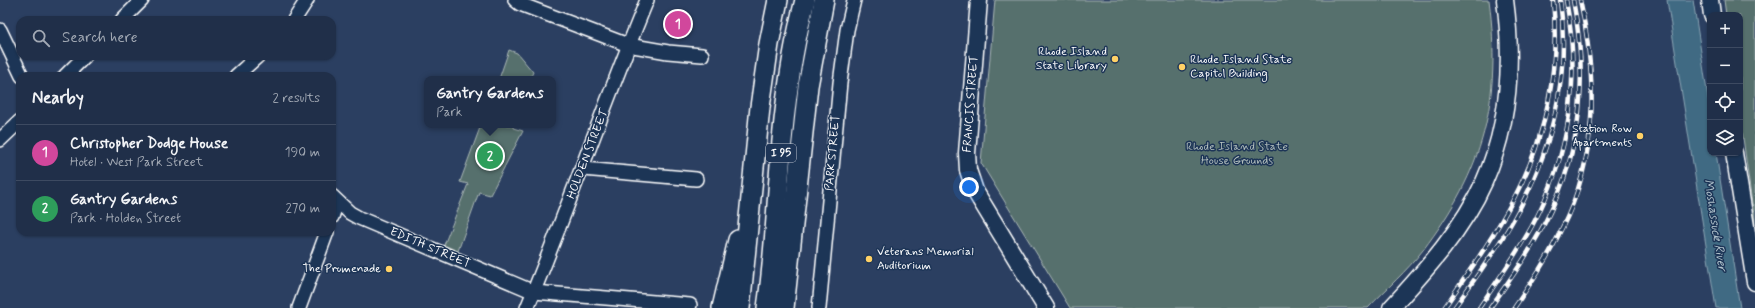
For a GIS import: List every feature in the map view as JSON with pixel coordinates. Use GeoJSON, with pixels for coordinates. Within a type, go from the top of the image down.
{"type":"FeatureCollection","features":[{"type":"Feature","properties":{"kind":"highway","name":"I 95"},"geometry":{"type":"LineString","coordinates":[[740,308],[763,86],[778,0]]}},
{"type":"Feature","properties":{"kind":"highway","name":"I 95"},"geometry":{"type":"LineString","coordinates":[[767,308],[773,259],[785,113],[793,56],[805,0]]}},
{"type":"Feature","properties":{"kind":"highway"},"geometry":{"type":"LineString","coordinates":[[784,308],[808,86],[824,0]]}},
{"type":"Feature","properties":{"kind":"highway"},"geometry":{"type":"LineString","coordinates":[[722,308],[753,172]]}},
{"type":"Feature","properties":{"kind":"main road","name":"FRANCIS STREET"},"geometry":{"type":"LineString","coordinates":[[979,0],[967,153],[968,170],[973,186],[982,202],[1046,308]]}},
{"type":"Feature","properties":{"kind":"main road"},"geometry":{"type":"LineString","coordinates":[[1391,308],[1449,240],[1468,212],[1487,175],[1500,134],[1509,86],[1510,55],[1505,0]]}},
{"type":"Feature","properties":{"kind":"main road"},"geometry":{"type":"LineString","coordinates":[[1710,0],[1712,12]]}},
{"type":"Feature","properties":{"kind":"main road"},"geometry":{"type":"LineString","coordinates":[[1734,156],[1755,282]]}},
{"type":"Feature","properties":{"kind":"street"},"geometry":{"type":"LineString","coordinates":[[126,16],[142,0]]}},
{"type":"Feature","properties":{"kind":"street"},"geometry":{"type":"LineString","coordinates":[[297,16],[308,0]]}},
{"type":"Feature","properties":{"kind":"street"},"geometry":{"type":"LineString","coordinates":[[515,0],[520,4],[628,45],[668,52],[702,55]]}},
{"type":"Feature","properties":{"kind":"street","name":"HOLDEN STREET"},"geometry":{"type":"LineString","coordinates":[[527,308],[583,169],[646,0]]}},
{"type":"Feature","properties":{"kind":"street","name":"PARK STREET"},"geometry":{"type":"LineString","coordinates":[[819,308],[840,83],[847,30],[854,0]]}},
{"type":"Feature","properties":{"kind":"street"},"geometry":{"type":"LineString","coordinates":[[0,30],[20,72]]}},
{"type":"Feature","properties":{"kind":"street"},"geometry":{"type":"LineString","coordinates":[[69,72],[81,60]]}},
{"type":"Feature","properties":{"kind":"street"},"geometry":{"type":"LineString","coordinates":[[240,72],[254,60]]}},
{"type":"Feature","properties":{"kind":"street"},"geometry":{"type":"LineString","coordinates":[[0,140],[16,125]]}},
{"type":"Feature","properties":{"kind":"street"},"geometry":{"type":"LineString","coordinates":[[583,169],[696,179]]}},
{"type":"Feature","properties":{"kind":"street","name":"EDITH STREET"},"geometry":{"type":"LineString","coordinates":[[336,200],[350,213],[359,218],[534,292],[690,305]]}},
{"type":"Feature","properties":{"kind":"street"},"geometry":{"type":"LineString","coordinates":[[299,308],[326,236]]}},
{"type":"Feature","properties":{"kind":"green space","name":"Rhode Island State House Grounds"},"geometry":{"type":"Polygon","coordinates":[[[995,0],[1489,0],[1493,70],[1490,102],[1484,132],[1474,162],[1461,191],[1444,220],[1417,258],[1368,308],[1070,308],[981,163],[995,0]]]}},
{"type":"Feature","properties":{"kind":"green space"},"geometry":{"type":"Polygon","coordinates":[[[1724,0],[1755,0],[1755,225],[1743,138],[1743,12],[1726,12],[1724,0]]]}},
{"type":"Feature","properties":{"kind":"green space"},"geometry":{"type":"Polygon","coordinates":[[[509,50],[517,53],[533,72],[531,76],[500,76],[509,50]]]}},
{"type":"Feature","properties":{"kind":"green space"},"geometry":{"type":"Polygon","coordinates":[[[480,128],[513,128],[523,131],[490,195],[479,192],[458,251],[444,245],[468,184],[460,182],[480,128]]]}},
{"type":"Feature","properties":{"kind":"water","name":"Moshassuck River"},"geometry":{"type":"Polygon","coordinates":[[[1667,0],[1693,0],[1707,91],[1707,156],[1716,156],[1740,308],[1716,308],[1667,0]]]}},
{"type":"Feature","properties":{"kind":"railway"},"geometry":{"type":"LineString","coordinates":[[1444,308],[1497,228],[1513,200],[1534,153],[1542,128],[1552,78],[1555,26],[1553,0]]}},
{"type":"Feature","properties":{"kind":"railway"},"geometry":{"type":"LineString","coordinates":[[1454,308],[1512,222],[1538,170],[1555,115],[1560,87],[1563,58],[1563,29],[1560,0]]}},
{"type":"Feature","properties":{"kind":"railway"},"geometry":{"type":"LineString","coordinates":[[1479,308],[1513,258],[1532,226],[1545,199],[1563,144],[1569,116],[1572,87],[1572,58],[1566,0]]}},
{"type":"Feature","properties":{"kind":"railway"},"geometry":{"type":"LineString","coordinates":[[1490,308],[1507,285],[1545,223],[1562,185],[1570,159],[1576,133],[1581,80],[1580,53],[1573,0]]}},
{"type":"Feature","properties":{"kind":"railway"},"geometry":{"type":"LineString","coordinates":[[1514,308],[1551,250],[1573,202],[1582,174],[1588,146],[1591,117],[1591,88],[1590,59],[1580,0]]}},
{"type":"Feature","properties":{"kind":"place","name":"Christopher Dodge House"},"geometry":{"type":"Point","coordinates":[678,24]}},
{"type":"Feature","properties":{"kind":"place","name":"Rhode Island State Library"},"geometry":{"type":"Point","coordinates":[1115,59]}},
{"type":"Feature","properties":{"kind":"place","name":"Rhode Island State Capitol Building"},"geometry":{"type":"Point","coordinates":[1182,67]}},
{"type":"Feature","properties":{"kind":"place","name":"Station Row Apartments"},"geometry":{"type":"Point","coordinates":[1640,136]}},
{"type":"Feature","properties":{"kind":"place","name":"Gantry Gardens"},"geometry":{"type":"Point","coordinates":[490,156]}},
{"type":"Feature","properties":{"kind":"place","name":"Veterans Memorial Auditorium"},"geometry":{"type":"Point","coordinates":[869,259]}},
{"type":"Feature","properties":{"kind":"place","name":"The Promenade"},"geometry":{"type":"Point","coordinates":[389,269]}}]}
